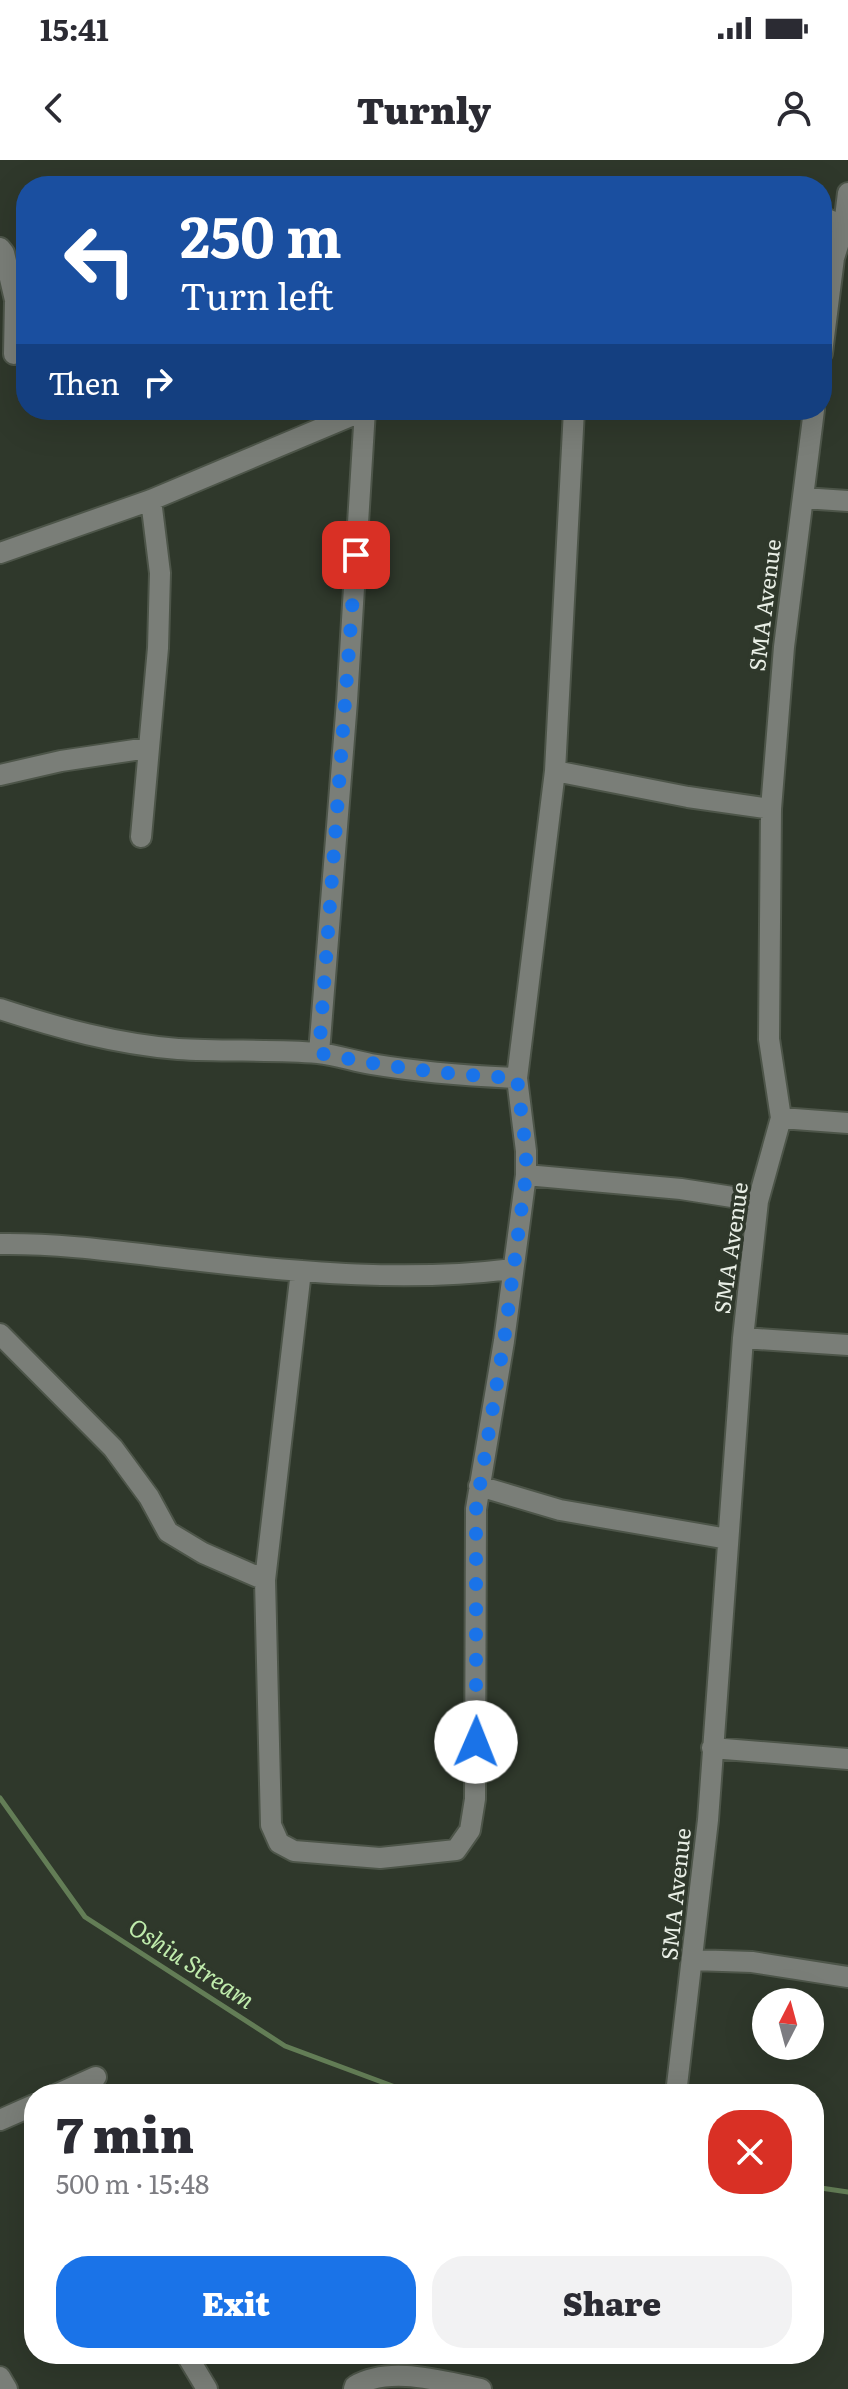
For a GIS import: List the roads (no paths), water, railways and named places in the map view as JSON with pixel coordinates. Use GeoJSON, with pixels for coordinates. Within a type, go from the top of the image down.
{"type":"FeatureCollection","features":[{"type":"Feature","properties":{"kind":"street"},"geometry":{"type":"LineString","coordinates":[[832,304],[841,259],[848,193]]}},
{"type":"Feature","properties":{"kind":"street"},"geometry":{"type":"LineString","coordinates":[[832,221],[844,226]]}},
{"type":"Feature","properties":{"kind":"street"},"geometry":{"type":"LineString","coordinates":[[0,248],[15,300],[13,355]]}},
{"type":"Feature","properties":{"kind":"street"},"geometry":{"type":"LineString","coordinates":[[0,553],[151,500],[341,420]]}},
{"type":"Feature","properties":{"kind":"street"},"geometry":{"type":"LineString","coordinates":[[319,1053],[347,701],[364,420]]}},
{"type":"Feature","properties":{"kind":"street"},"geometry":{"type":"LineString","coordinates":[[301,1271],[265,1580],[271,1825],[279,1843],[294,1851],[380,1858],[456,1850],[470,1830],[475,1799],[475,1581],[479,1486],[504,1341],[526,1175],[517,1078],[555,771],[573,420]]}},
{"type":"Feature","properties":{"kind":"street","name":"SMA Avenue"},"geometry":{"type":"LineString","coordinates":[[677,2084],[708,1820],[743,1338],[758,1201],[781,1118],[769,1039],[771,809],[784,647],[813,420]]}},
{"type":"Feature","properties":{"kind":"street"},"geometry":{"type":"LineString","coordinates":[[803,498],[848,501]]}},
{"type":"Feature","properties":{"kind":"street"},"geometry":{"type":"LineString","coordinates":[[141,837],[158,648],[160,573],[151,500]]}},
{"type":"Feature","properties":{"kind":"street"},"geometry":{"type":"LineString","coordinates":[[0,775],[61,761],[148,748]]}},
{"type":"Feature","properties":{"kind":"street"},"geometry":{"type":"LineString","coordinates":[[555,771],[688,797],[771,809]]}},
{"type":"Feature","properties":{"kind":"street"},"geometry":{"type":"LineString","coordinates":[[0,1009],[76,1032],[137,1044],[179,1049],[319,1053],[373,1064],[466,1076],[517,1078]]}},
{"type":"Feature","properties":{"kind":"street"},"geometry":{"type":"LineString","coordinates":[[781,1118],[848,1123]]}},
{"type":"Feature","properties":{"kind":"street"},"geometry":{"type":"LineString","coordinates":[[526,1175],[681,1189],[758,1201]]}},
{"type":"Feature","properties":{"kind":"street"},"geometry":{"type":"LineString","coordinates":[[0,1244],[54,1245],[301,1271],[455,1276],[512,1269]]}},
{"type":"Feature","properties":{"kind":"street"},"geometry":{"type":"LineString","coordinates":[[0,1334],[113,1448],[149,1497],[168,1532],[193,1548],[265,1580]]}},
{"type":"Feature","properties":{"kind":"street"},"geometry":{"type":"LineString","coordinates":[[743,1338],[848,1345]]}},
{"type":"Feature","properties":{"kind":"street"},"geometry":{"type":"LineString","coordinates":[[479,1486],[560,1510],[728,1539]]}},
{"type":"Feature","properties":{"kind":"street"},"geometry":{"type":"LineString","coordinates":[[712,1748],[848,1759]]}},
{"type":"Feature","properties":{"kind":"street"},"geometry":{"type":"LineString","coordinates":[[693,1960],[752,1962],[848,1977]]}},
{"type":"Feature","properties":{"kind":"street"},"geometry":{"type":"LineString","coordinates":[[80,2084],[96,2077]]}},
{"type":"Feature","properties":{"kind":"street"},"geometry":{"type":"LineString","coordinates":[[0,2120],[24,2109]]}},
{"type":"Feature","properties":{"kind":"street"},"geometry":{"type":"LineString","coordinates":[[192,2364],[207,2389]]}},
{"type":"Feature","properties":{"kind":"street"},"geometry":{"type":"LineString","coordinates":[[0,2377],[7,2389]]}},
{"type":"Feature","properties":{"kind":"street"},"geometry":{"type":"LineString","coordinates":[[354,2389],[364,2380],[382,2377],[424,2378],[481,2389]]}},
{"type":"Feature","properties":{"kind":"waterway","name":"Oshiu Stream"},"geometry":{"type":"LineString","coordinates":[[0,1798],[85,1917],[285,2046],[387,2084]]}},
{"type":"Feature","properties":{"kind":"waterway","name":"Oshiu Stream"},"geometry":{"type":"LineString","coordinates":[[824,2188],[848,2192]]}}]}
